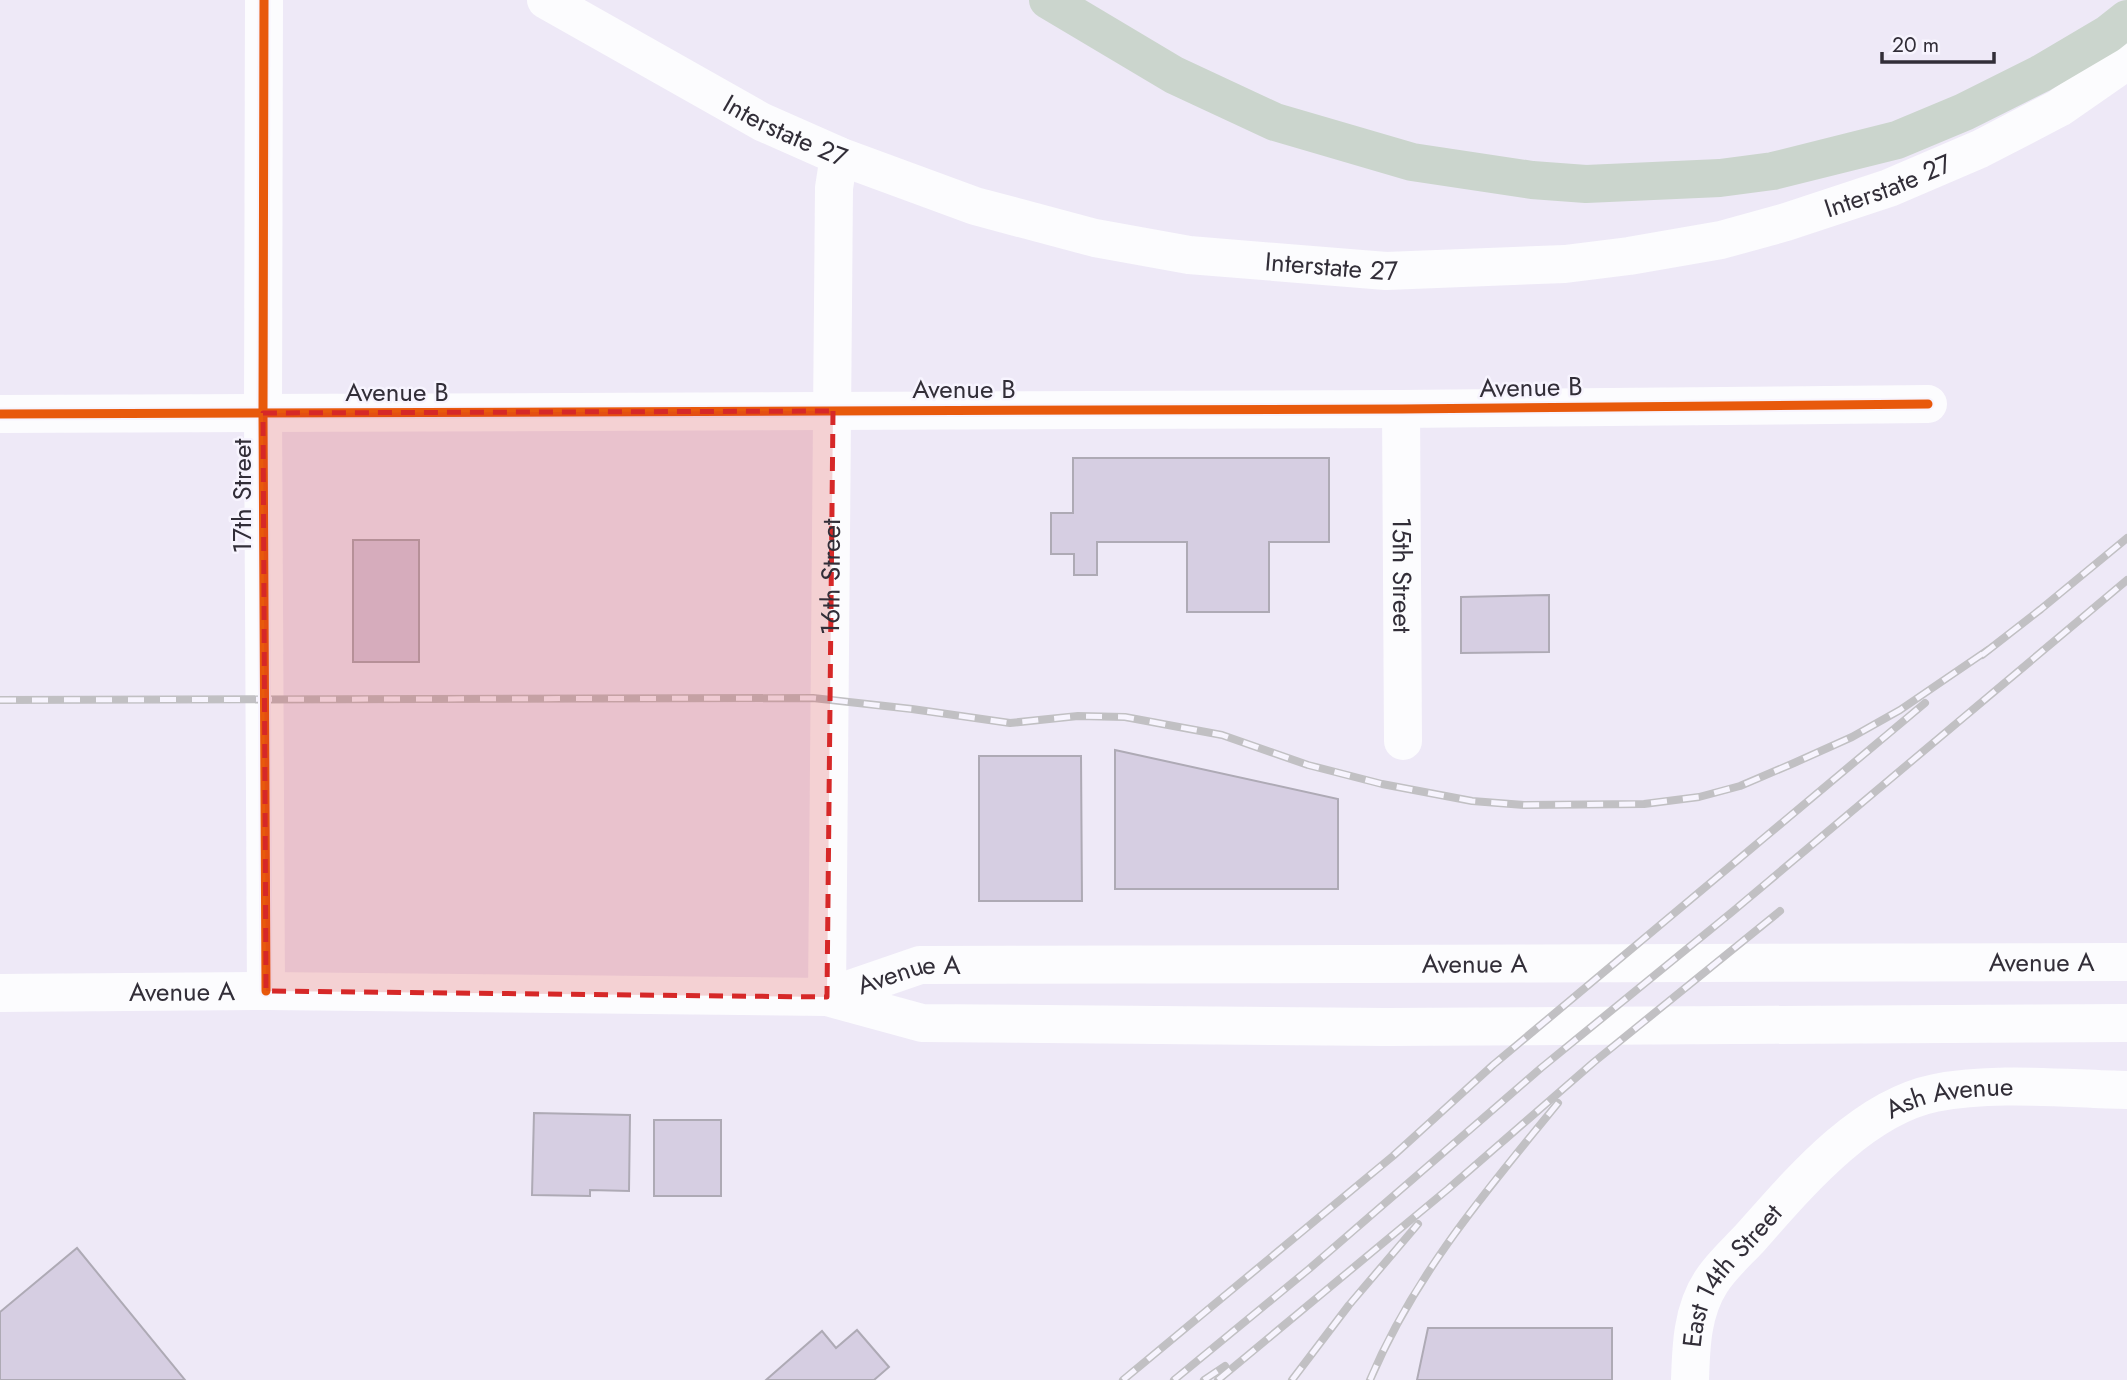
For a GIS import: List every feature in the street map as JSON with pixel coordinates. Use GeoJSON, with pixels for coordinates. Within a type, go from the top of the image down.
{"type":"FeatureCollection","features":[{"type":"Feature","properties":{"kind":"highway"},"geometry":{"type":"LineString","coordinates":[[1048,0],[1174,75],[1275,122],[1412,162],[1532,180],[1586,184],[1720,178],[1773,171],[1896,140],[1964,112],[2040,74],[2108,34],[2127,19]]}},
{"type":"Feature","properties":{"kind":"main road","name":"17th Street"},"geometry":{"type":"LineString","coordinates":[[264,0],[266,991]]}},
{"type":"Feature","properties":{"kind":"main road","name":"Interstate 27"},"geometry":{"type":"LineString","coordinates":[[546,0],[762,122],[839,156],[975,206],[1095,238],[1189,255],[1387,271],[1565,264],[1721,240],[1786,222],[1889,188],[1980,149],[2059,108],[2127,61]]}},
{"type":"Feature","properties":{"kind":"main road","name":"16th Street"},"geometry":{"type":"LineString","coordinates":[[827,997],[834,188],[839,156]]}},
{"type":"Feature","properties":{"kind":"main road","name":"Avenue B"},"geometry":{"type":"LineString","coordinates":[[0,414],[1401,409],[1928,404]]}},
{"type":"Feature","properties":{"kind":"main road","name":"15th Street"},"geometry":{"type":"LineString","coordinates":[[1401,409],[1403,741]]}},
{"type":"Feature","properties":{"kind":"main road","name":"Avenue A"},"geometry":{"type":"LineString","coordinates":[[827,997],[920,965],[2127,962]]}},
{"type":"Feature","properties":{"kind":"main road","name":"Avenue A"},"geometry":{"type":"LineString","coordinates":[[0,993],[266,991],[827,997],[922,1023],[1386,1027],[2127,1023]]}},
{"type":"Feature","properties":{"kind":"main road","name":"Ash Avenue"},"geometry":{"type":"LineString","coordinates":[[1798,1183],[1860,1129],[1902,1103],[1935,1093],[1982,1087],[2127,1090]]}},
{"type":"Feature","properties":{"kind":"main road","name":"East 14th Street"},"geometry":{"type":"LineString","coordinates":[[1690,1380],[1694,1324],[1710,1283],[1798,1183]]}},
{"type":"Feature","properties":{"kind":"highlighted area"},"geometry":{"type":"Polygon","coordinates":[[[833,411],[827,997],[266,991],[263,413],[833,411]]]}},
{"type":"Feature","properties":{"kind":"building"},"geometry":{"type":"Polygon","coordinates":[[[1073,458],[1329,458],[1329,542],[1269,542],[1269,612],[1187,612],[1187,542],[1097,542],[1097,575],[1074,575],[1074,554],[1051,554],[1051,513],[1073,513],[1073,458]]]}},
{"type":"Feature","properties":{"kind":"building"},"geometry":{"type":"Polygon","coordinates":[[[353,540],[419,540],[419,662],[353,662],[353,540]]]}},
{"type":"Feature","properties":{"kind":"building"},"geometry":{"type":"Polygon","coordinates":[[[1549,595],[1549,652],[1461,653],[1461,597],[1549,595]]]}},
{"type":"Feature","properties":{"kind":"building"},"geometry":{"type":"Polygon","coordinates":[[[1115,750],[1338,799],[1338,889],[1115,889],[1115,750]]]}},
{"type":"Feature","properties":{"kind":"building"},"geometry":{"type":"Polygon","coordinates":[[[979,756],[1081,756],[1082,901],[979,901],[979,756]]]}},
{"type":"Feature","properties":{"kind":"building"},"geometry":{"type":"Polygon","coordinates":[[[534,1113],[630,1115],[629,1191],[590,1190],[590,1196],[532,1195],[534,1113]]]}},
{"type":"Feature","properties":{"kind":"building"},"geometry":{"type":"Polygon","coordinates":[[[654,1120],[721,1120],[721,1196],[654,1196],[654,1120]]]}},
{"type":"Feature","properties":{"kind":"building"},"geometry":{"type":"Polygon","coordinates":[[[77,1248],[185,1380],[0,1380],[0,1312],[77,1248]]]}},
{"type":"Feature","properties":{"kind":"building"},"geometry":{"type":"Polygon","coordinates":[[[1428,1328],[1612,1328],[1612,1380],[1417,1380],[1428,1328]]]}},
{"type":"Feature","properties":{"kind":"building"},"geometry":{"type":"Polygon","coordinates":[[[857,1330],[889,1367],[874,1380],[766,1380],[822,1331],[836,1348],[857,1330]]]}},
{"type":"Feature","properties":{"kind":"railway"},"geometry":{"type":"LineString","coordinates":[[1982,655],[2127,538]]}},
{"type":"Feature","properties":{"kind":"railway"},"geometry":{"type":"LineString","coordinates":[[1174,1380],[1309,1269],[1541,1068],[1732,912],[2127,580]]}},
{"type":"Feature","properties":{"kind":"railway"},"geometry":{"type":"LineString","coordinates":[[0,700],[813,698],[1010,723],[1078,716],[1125,717],[1222,735],[1308,765],[1382,784],[1472,801],[1524,805],[1644,804],[1699,797],[1740,786],[1794,763],[1852,737],[1900,710],[1988,650]]}},
{"type":"Feature","properties":{"kind":"railway"},"geometry":{"type":"LineString","coordinates":[[1123,1380],[1393,1156],[1493,1065],[1925,703]]}},
{"type":"Feature","properties":{"kind":"railway"},"geometry":{"type":"LineString","coordinates":[[1218,1380],[1448,1189],[1594,1062],[1780,911]]}},
{"type":"Feature","properties":{"kind":"railway"},"geometry":{"type":"LineString","coordinates":[[1370,1380],[1388,1341],[1430,1269],[1479,1201],[1558,1103]]}},
{"type":"Feature","properties":{"kind":"railway"},"geometry":{"type":"LineString","coordinates":[[1292,1380],[1349,1305],[1418,1224]]}},
{"type":"Feature","properties":{"kind":"railway"},"geometry":{"type":"LineString","coordinates":[[1204,1380],[1225,1366]]}},
{"type":"Feature","properties":{"kind":"cycle path"},"geometry":{"type":"LineString","coordinates":[[264,0],[266,991]]}},
{"type":"Feature","properties":{"kind":"cycle path"},"geometry":{"type":"LineString","coordinates":[[0,414],[1401,409],[1928,404]]}}]}
